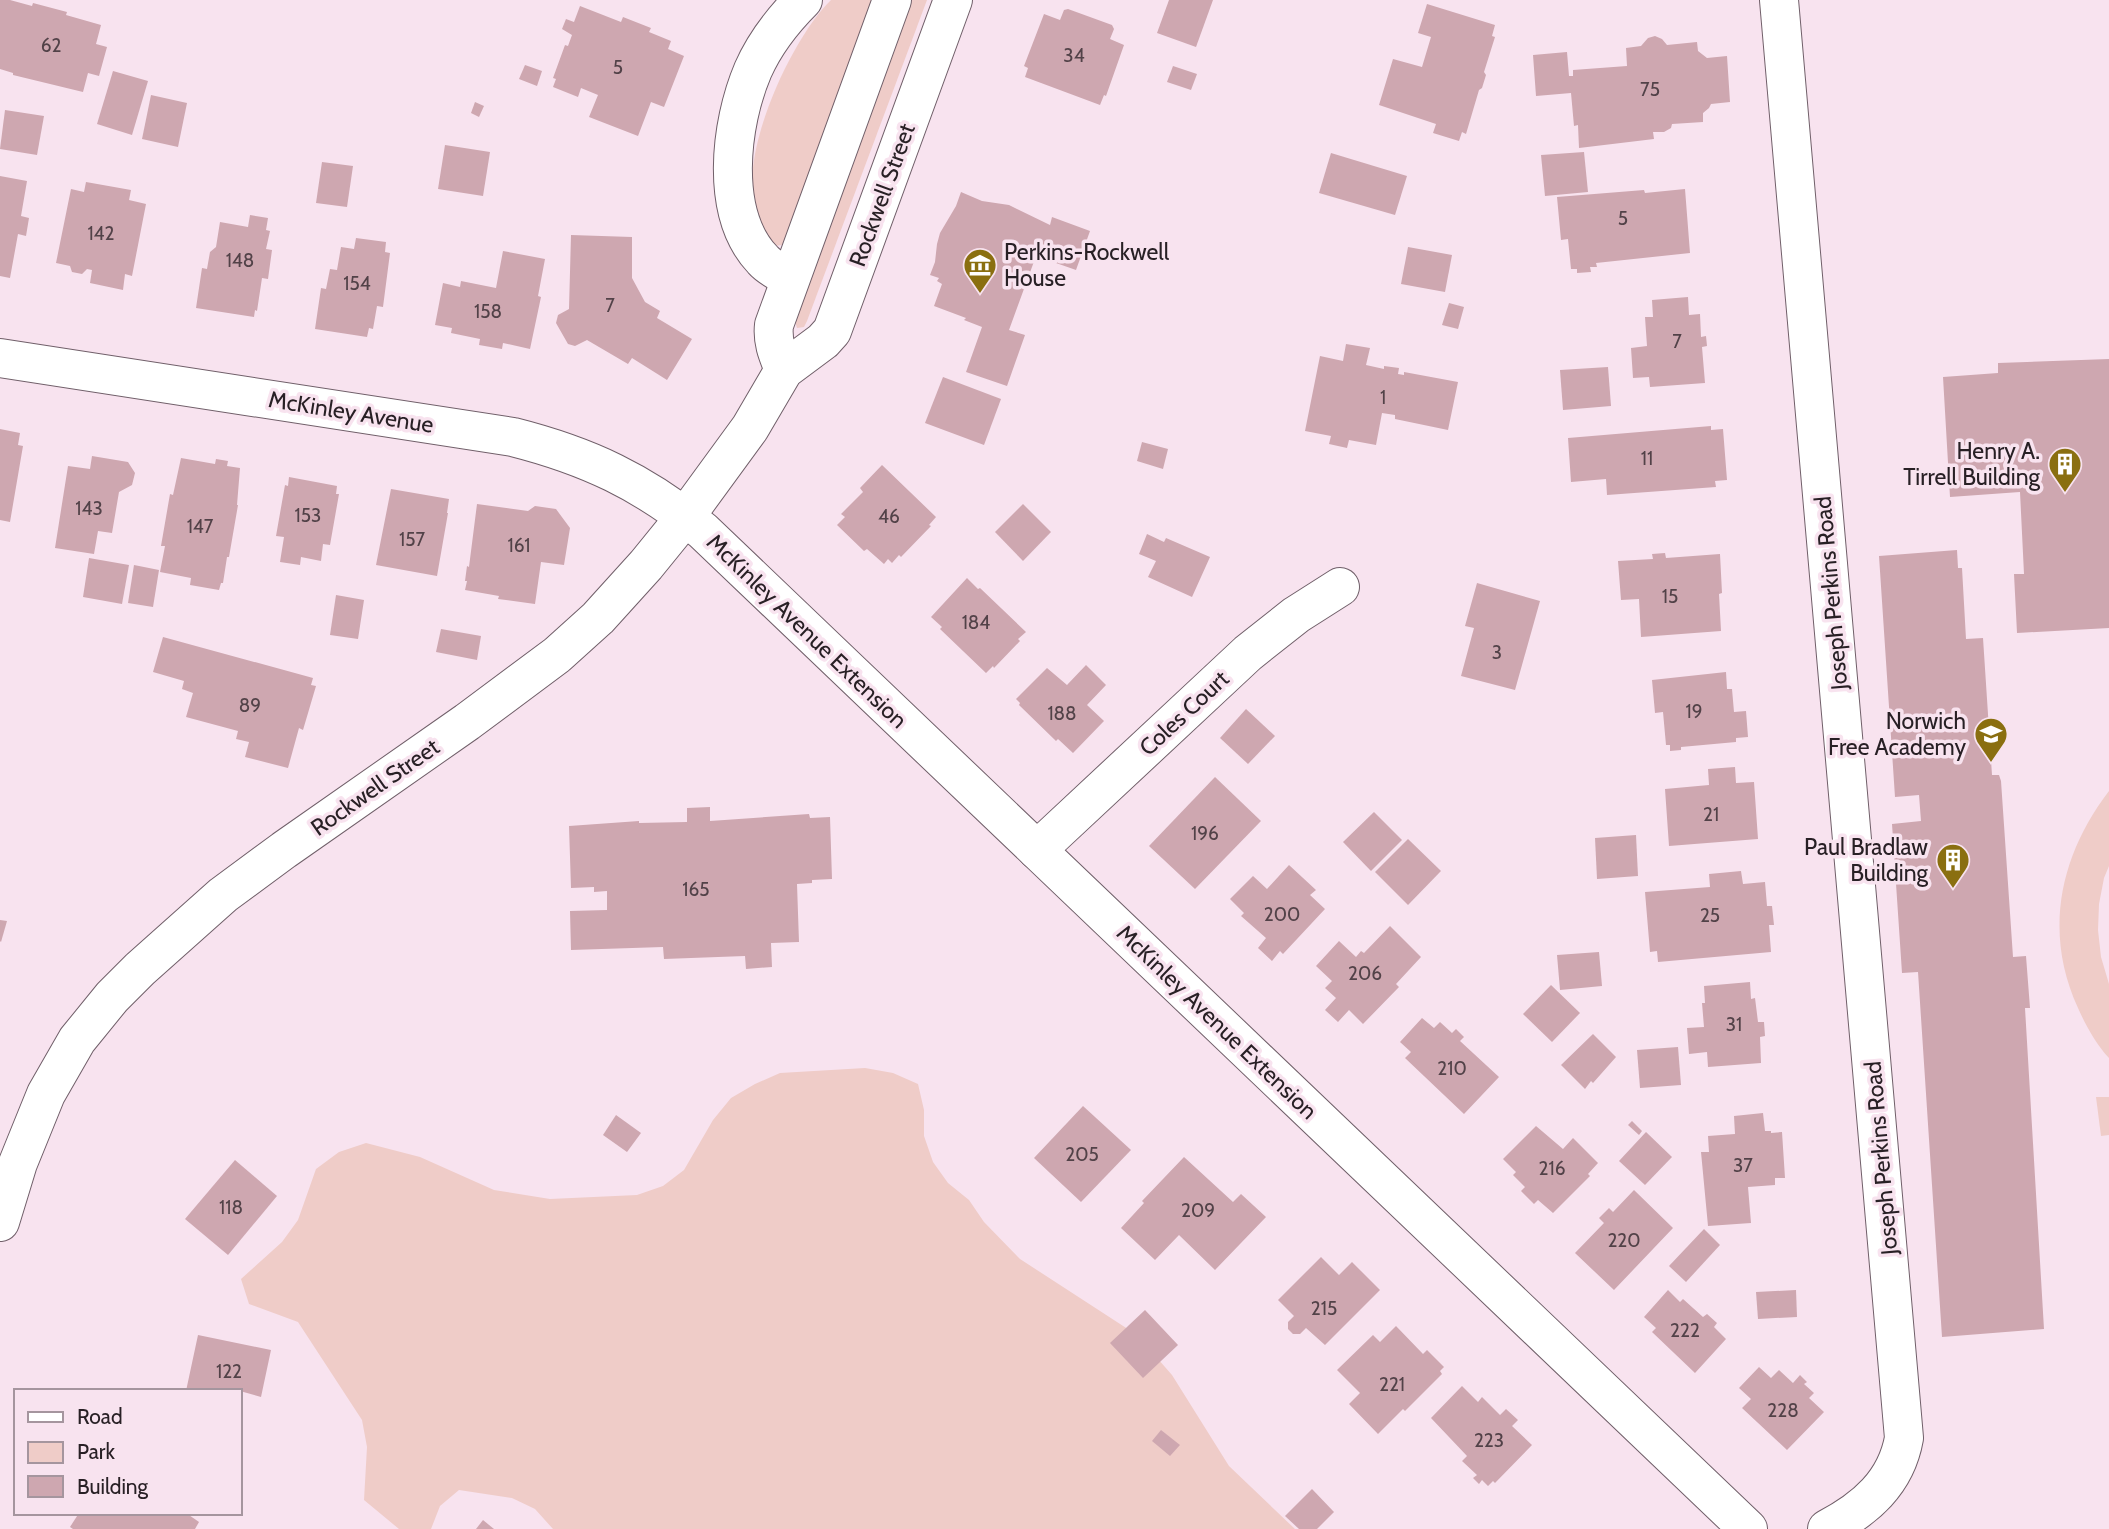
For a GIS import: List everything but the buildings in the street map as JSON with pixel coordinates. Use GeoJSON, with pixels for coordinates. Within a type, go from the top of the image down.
{"type":"FeatureCollection","features":[{"type":"Feature","properties":{"kind":"street"},"geometry":{"type":"LineString","coordinates":[[790,278],[764,261],[740,226],[733,173],[741,106],[754,68],[773,36],[803,0]]}},
{"type":"Feature","properties":{"kind":"street"},"geometry":{"type":"LineString","coordinates":[[783,370],[772,336],[774,325],[892,0]]}},
{"type":"Feature","properties":{"kind":"street","name":"Rockwell Street"},"geometry":{"type":"LineString","coordinates":[[0,1222],[18,1163],[46,1094],[77,1040],[112,998],[160,951],[250,875],[446,738],[557,654],[598,618],[685,517],[750,428],[783,370],[810,353],[832,331],[953,0]]}},
{"type":"Feature","properties":{"kind":"street","name":"Joseph Perkins Road"},"geometry":{"type":"LineString","coordinates":[[1779,0],[1905,1438],[1898,1461],[1884,1487],[1862,1508],[1826,1529]]}},
{"type":"Feature","properties":{"kind":"street","name":"McKinley Avenue"},"geometry":{"type":"LineString","coordinates":[[0,358],[513,437],[555,447],[595,463],[633,482],[685,517]]}},
{"type":"Feature","properties":{"kind":"street","name":"McKinley Avenue Extension"},"geometry":{"type":"LineString","coordinates":[[685,517],[1748,1529]]}},
{"type":"Feature","properties":{"kind":"street","name":"Coles Court"},"geometry":{"type":"LineString","coordinates":[[1037,850],[1248,653],[1296,615],[1340,587]]}},
{"type":"Feature","properties":{"kind":"green space"},"geometry":{"type":"Polygon","coordinates":[[[831,0],[874,0],[784,242],[775,246],[758,223],[752,193],[754,158],[764,121],[795,49],[831,0]]]}},
{"type":"Feature","properties":{"kind":"green space"},"geometry":{"type":"Polygon","coordinates":[[[912,0],[927,0],[807,321],[804,327],[797,328],[794,318],[912,0]]]}},
{"type":"Feature","properties":{"kind":"green space"},"geometry":{"type":"Polygon","coordinates":[[[2109,791],[2109,866],[2099,904],[2098,930],[2101,957],[2109,984],[2109,1058],[2088,1028],[2067,979],[2061,951],[2060,923],[2068,868],[2092,816],[2109,791]]]}},
{"type":"Feature","properties":{"kind":"green space"},"geometry":{"type":"Polygon","coordinates":[[[865,1068],[893,1073],[918,1084],[924,1110],[924,1136],[933,1162],[948,1183],[969,1200],[984,1222],[1020,1259],[1137,1335],[1172,1375],[1229,1466],[1295,1529],[553,1529],[535,1509],[512,1498],[459,1490],[440,1506],[431,1529],[399,1529],[364,1500],[367,1447],[362,1420],[298,1322],[249,1304],[241,1279],[282,1242],[298,1220],[316,1169],[339,1152],[366,1143],[420,1157],[494,1190],[550,1199],[637,1195],[663,1186],[684,1170],[713,1120],[731,1098],[755,1084],[780,1073],[865,1068]]]}},
{"type":"Feature","properties":{"kind":"green space"},"geometry":{"type":"Polygon","coordinates":[[[2096,1097],[2109,1097],[2109,1135],[2101,1136],[2096,1097]]]}},
{"type":"Feature","properties":{"kind":"place","name":"Perkins-Rockwell House"},"geometry":{"type":"Point","coordinates":[980,295]}},
{"type":"Feature","properties":{"kind":"place","name":"Henry A. Tirrell Building"},"geometry":{"type":"Point","coordinates":[2065,494]}},
{"type":"Feature","properties":{"kind":"place","name":"Norwich Free Academy"},"geometry":{"type":"Point","coordinates":[1991,764]}},
{"type":"Feature","properties":{"kind":"place","name":"Paul Bradlaw Building"},"geometry":{"type":"Point","coordinates":[1953,890]}}]}
